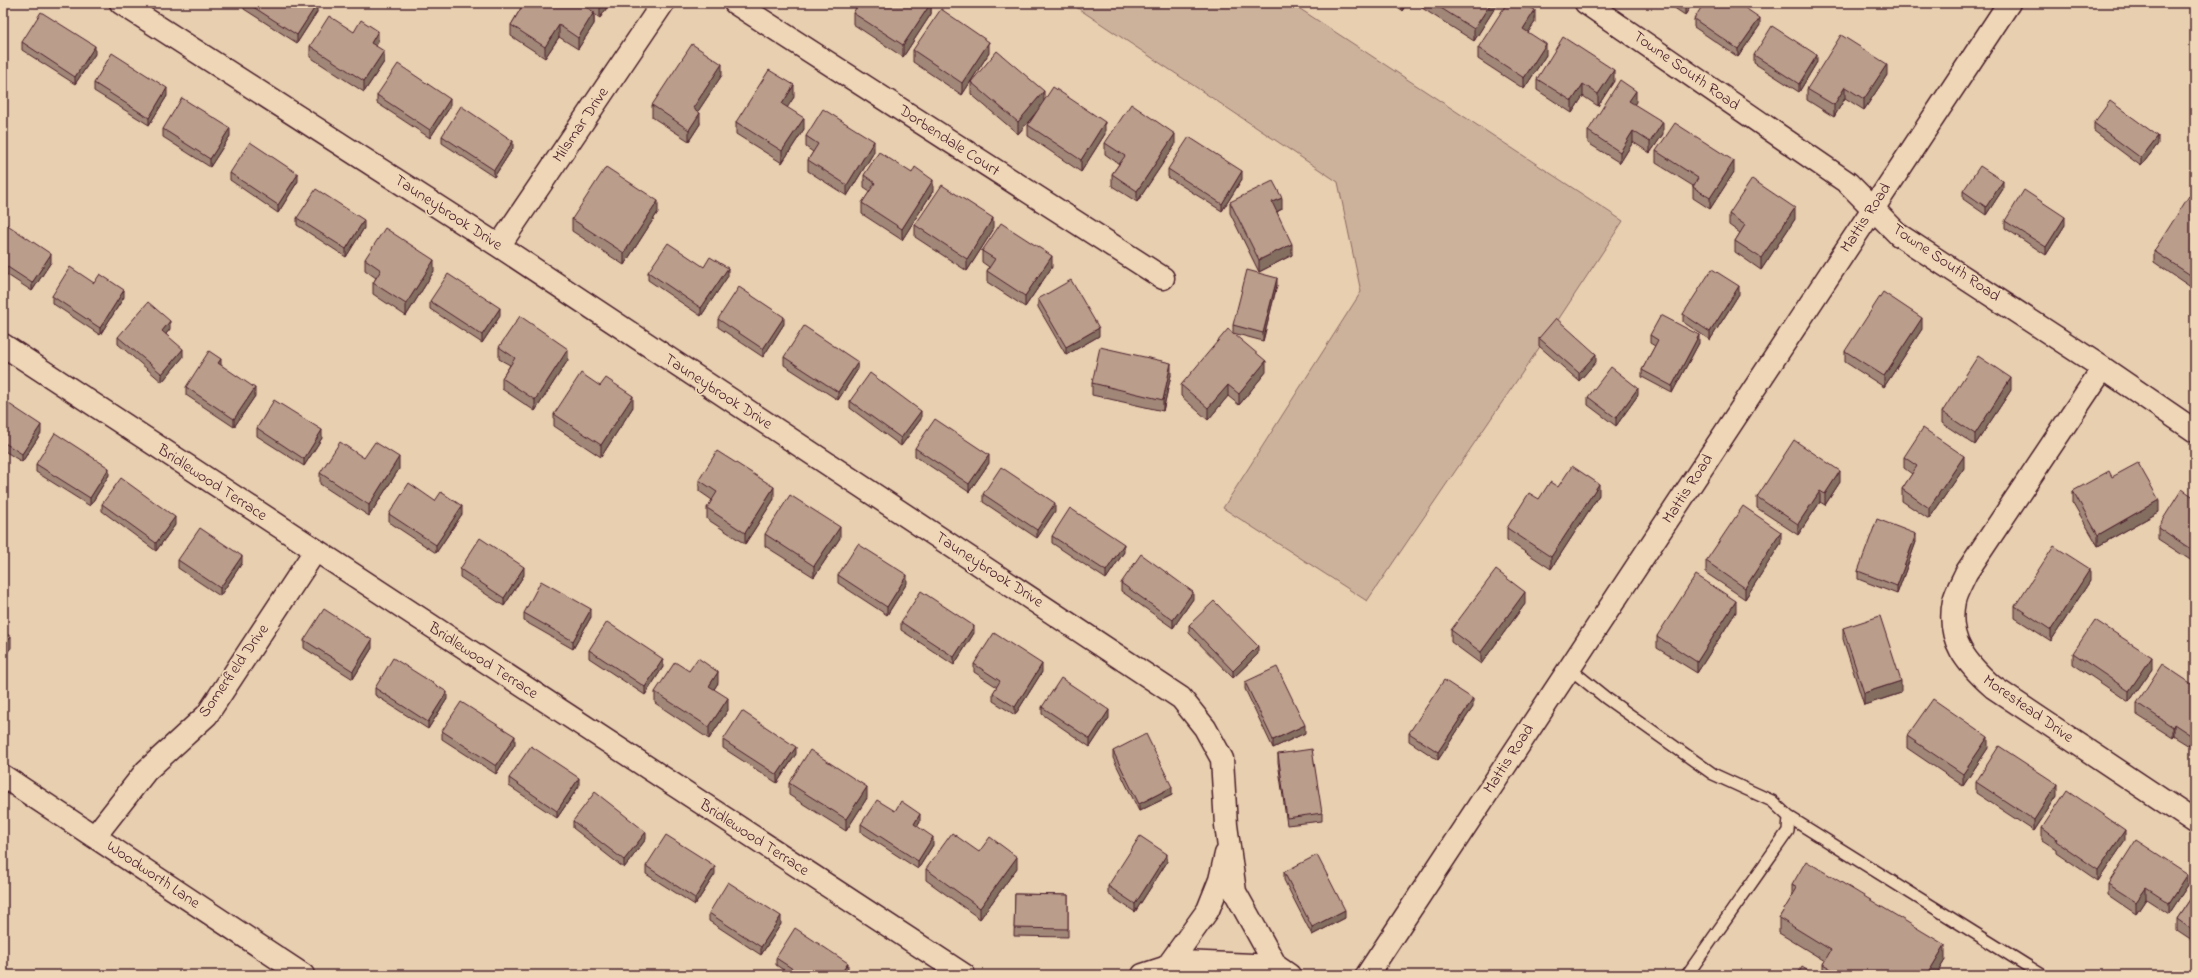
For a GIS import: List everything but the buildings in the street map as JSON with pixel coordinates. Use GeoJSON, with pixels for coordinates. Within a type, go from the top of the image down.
{"type":"FeatureCollection","features":[{"type":"Feature","properties":{"kind":"street","name":"Tauneybrook Drive"},"geometry":{"type":"LineString","coordinates":[[121,3],[499,246],[1181,698],[1205,728],[1222,759],[1228,843],[1235,892],[1283,970]]}},
{"type":"Feature","properties":{"kind":"street","name":"Milsmar Drive"},"geometry":{"type":"LineString","coordinates":[[499,246],[663,3]]}},
{"type":"Feature","properties":{"kind":"street","name":"Dorbendale Court"},"geometry":{"type":"LineString","coordinates":[[735,3],[1163,278]]}},
{"type":"Feature","properties":{"kind":"street","name":"Towne South Road"},"geometry":{"type":"LineString","coordinates":[[1586,3],[1848,183],[1899,235],[2103,368],[2195,431]]}},
{"type":"Feature","properties":{"kind":"street","name":"Mattis Road"},"geometry":{"type":"LineString","coordinates":[[1367,975],[2009,3]]}},
{"type":"Feature","properties":{"kind":"street","name":"Bridlewood Terrace"},"geometry":{"type":"LineString","coordinates":[[3,345],[315,551],[964,975]]}},
{"type":"Feature","properties":{"kind":"street","name":"Morestead Drive"},"geometry":{"type":"LineString","coordinates":[[2103,368],[1966,573],[1954,601],[1953,621],[1956,638],[1961,653],[1971,667],[1993,687],[2195,822]]}},
{"type":"Feature","properties":{"kind":"street","name":"Somerfield Drive"},"geometry":{"type":"LineString","coordinates":[[95,836],[146,771],[207,715],[315,551]]}},
{"type":"Feature","properties":{"kind":"street","name":"Woodworth Lane"},"geometry":{"type":"LineString","coordinates":[[3,776],[303,975]]}},
{"type":"Feature","properties":{"kind":"street","name":"Tauneybrook Drive"},"geometry":{"type":"LineString","coordinates":[[1167,967],[1208,910],[1220,880],[1228,843]]}},
{"type":"Feature","properties":{"kind":"street"},"geometry":{"type":"LineString","coordinates":[[1143,975],[1183,962],[1283,970]]}},
{"type":"Feature","properties":{"kind":"lane"},"geometry":{"type":"LineString","coordinates":[[1569,668],[1606,698],[1713,774],[1772,801],[1789,817],[2042,975]]}},
{"type":"Feature","properties":{"kind":"lane"},"geometry":{"type":"LineString","coordinates":[[1687,975],[1788,831],[1789,817]]}},
{"type":"Feature","properties":{"kind":"shaded area"},"geometry":{"type":"Polygon","coordinates":[[[1070,3],[1291,3],[1623,221],[1558,320],[1367,601],[1223,508],[1361,292],[1338,182],[1070,3]]]}}]}
